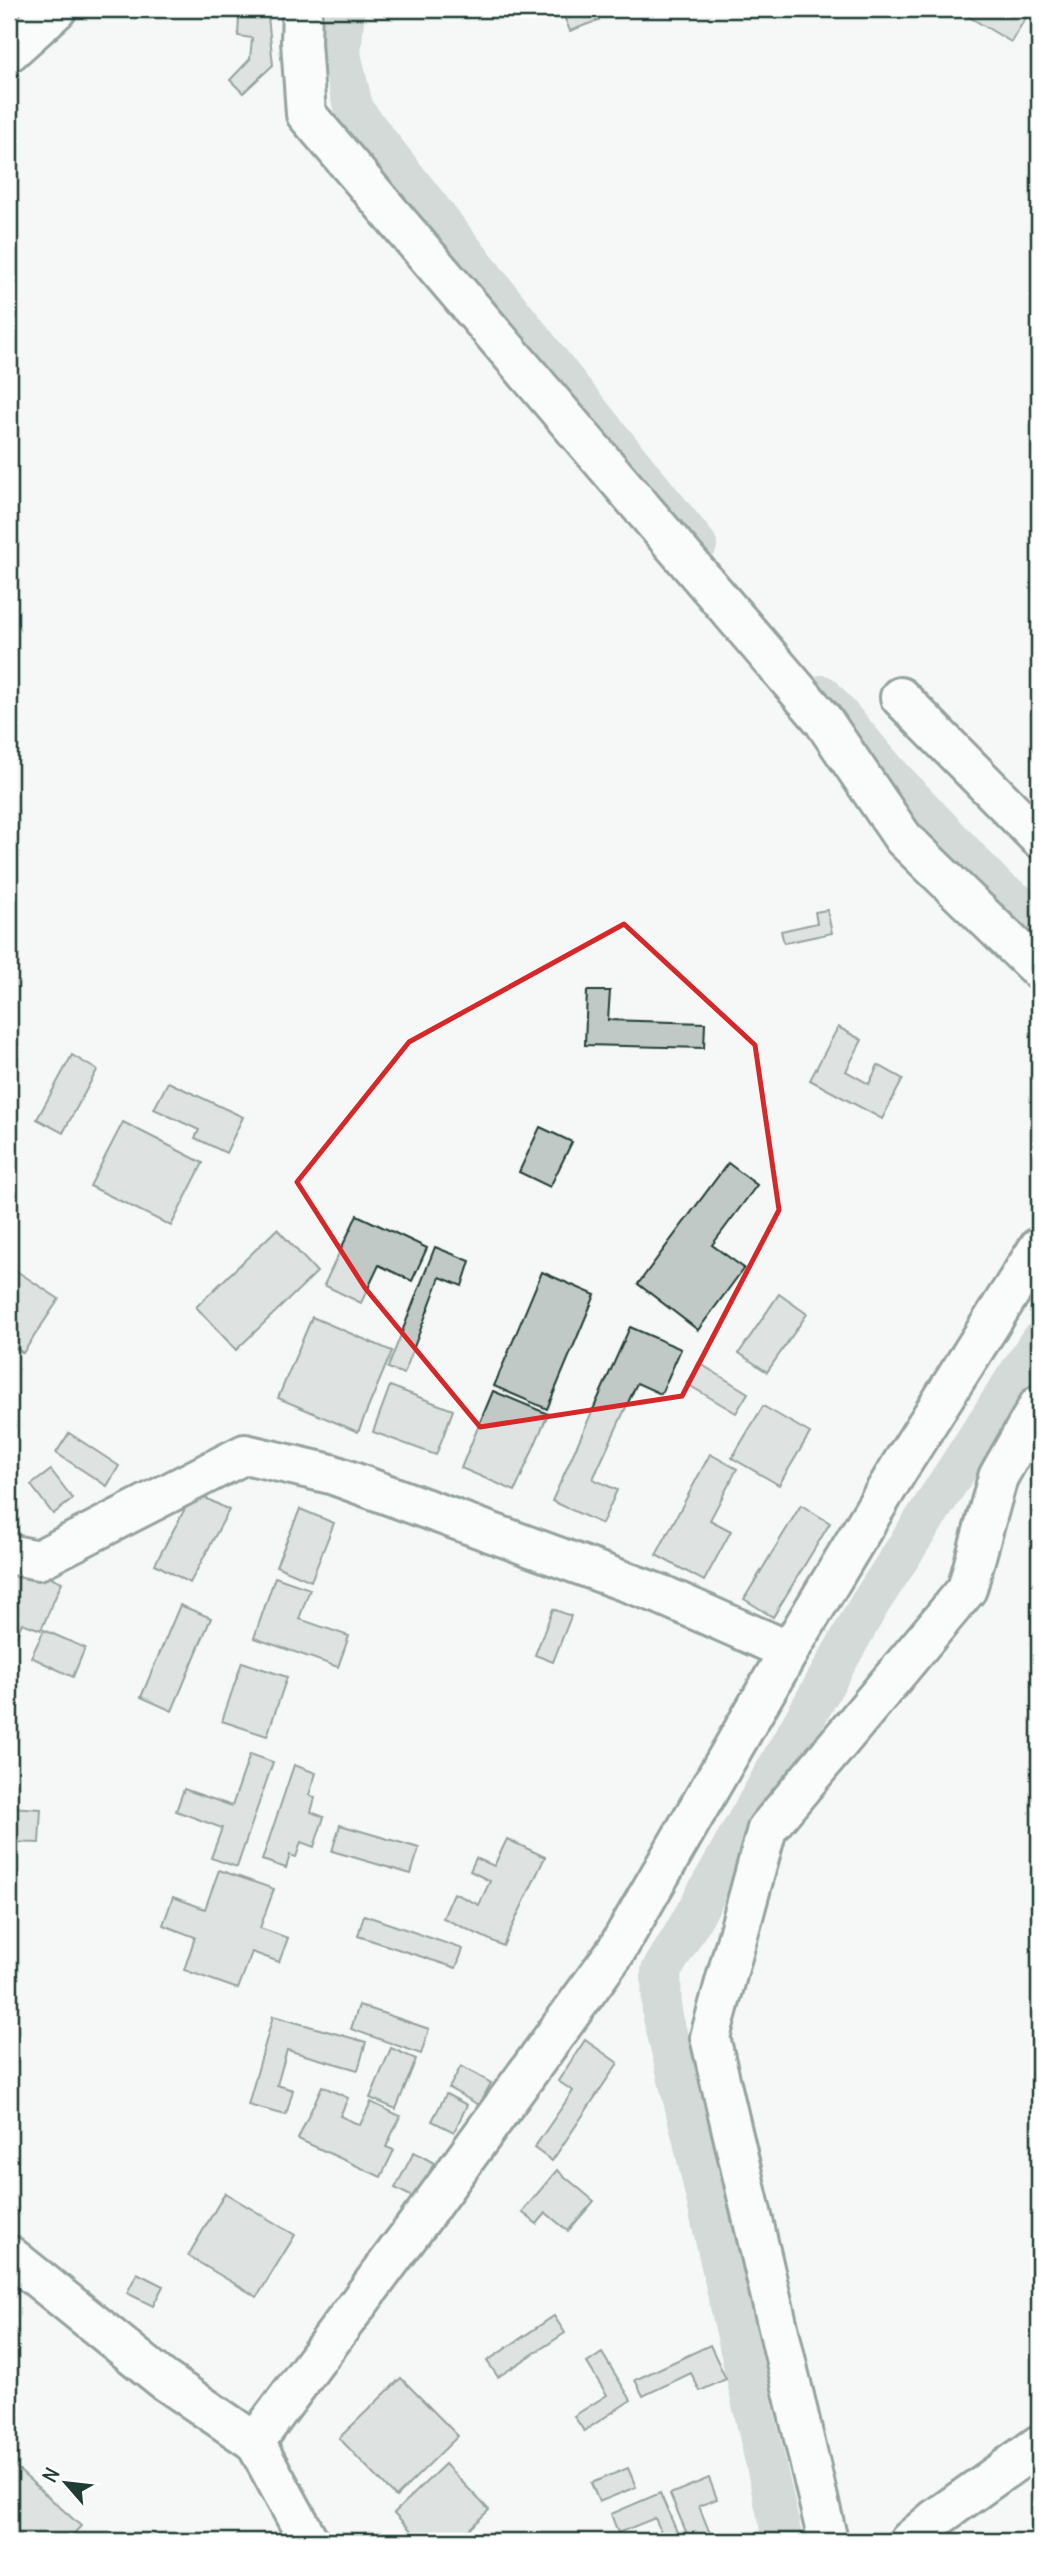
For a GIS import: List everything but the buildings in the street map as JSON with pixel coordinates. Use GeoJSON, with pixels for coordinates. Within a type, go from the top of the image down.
{"type":"FeatureCollection","features":[{"type":"Feature","properties":{"kind":"street"},"geometry":{"type":"LineString","coordinates":[[9,52],[57,9]]}},
{"type":"Feature","properties":{"kind":"street"},"geometry":{"type":"LineString","coordinates":[[302,9],[301,42],[306,114],[823,720],[903,838],[1039,970]]}},
{"type":"Feature","properties":{"kind":"street"},"geometry":{"type":"LineString","coordinates":[[900,697],[1039,838]]}},
{"type":"Feature","properties":{"kind":"street"},"geometry":{"type":"LineString","coordinates":[[255,2442],[616,1951],[789,1651],[901,1465],[1037,1255]]}},
{"type":"Feature","properties":{"kind":"street"},"geometry":{"type":"LineString","coordinates":[[828,2541],[710,2037],[767,1829],[967,1589],[998,1477],[1039,1405]]}},
{"type":"Feature","properties":{"kind":"street"},"geometry":{"type":"LineString","coordinates":[[9,1554],[38,1560],[245,1454],[344,1479],[662,1595],[789,1651]]}},
{"type":"Feature","properties":{"kind":"street"},"geometry":{"type":"LineString","coordinates":[[9,2255],[164,2379],[255,2442],[309,2541]]}},
{"type":"Feature","properties":{"kind":"street"},"geometry":{"type":"LineString","coordinates":[[909,2541],[935,2519],[1039,2445]]}},
{"type":"Feature","properties":{"kind":"highlighted area"},"geometry":{"type":"Polygon","coordinates":[[[624,924],[755,1045],[779,1210],[682,1396],[480,1427],[365,1288],[297,1182],[409,1042],[624,924]]]}},
{"type":"Feature","properties":{"kind":"waterway"},"geometry":{"type":"LineString","coordinates":[[345,9],[341,54],[354,111],[697,545]]}},
{"type":"Feature","properties":{"kind":"waterway"},"geometry":{"type":"LineString","coordinates":[[822,695],[887,772],[998,890],[1039,917]]}},
{"type":"Feature","properties":{"kind":"waterway"},"geometry":{"type":"LineString","coordinates":[[783,2541],[662,2013],[661,1971],[869,1605],[1039,1342]]}}]}
